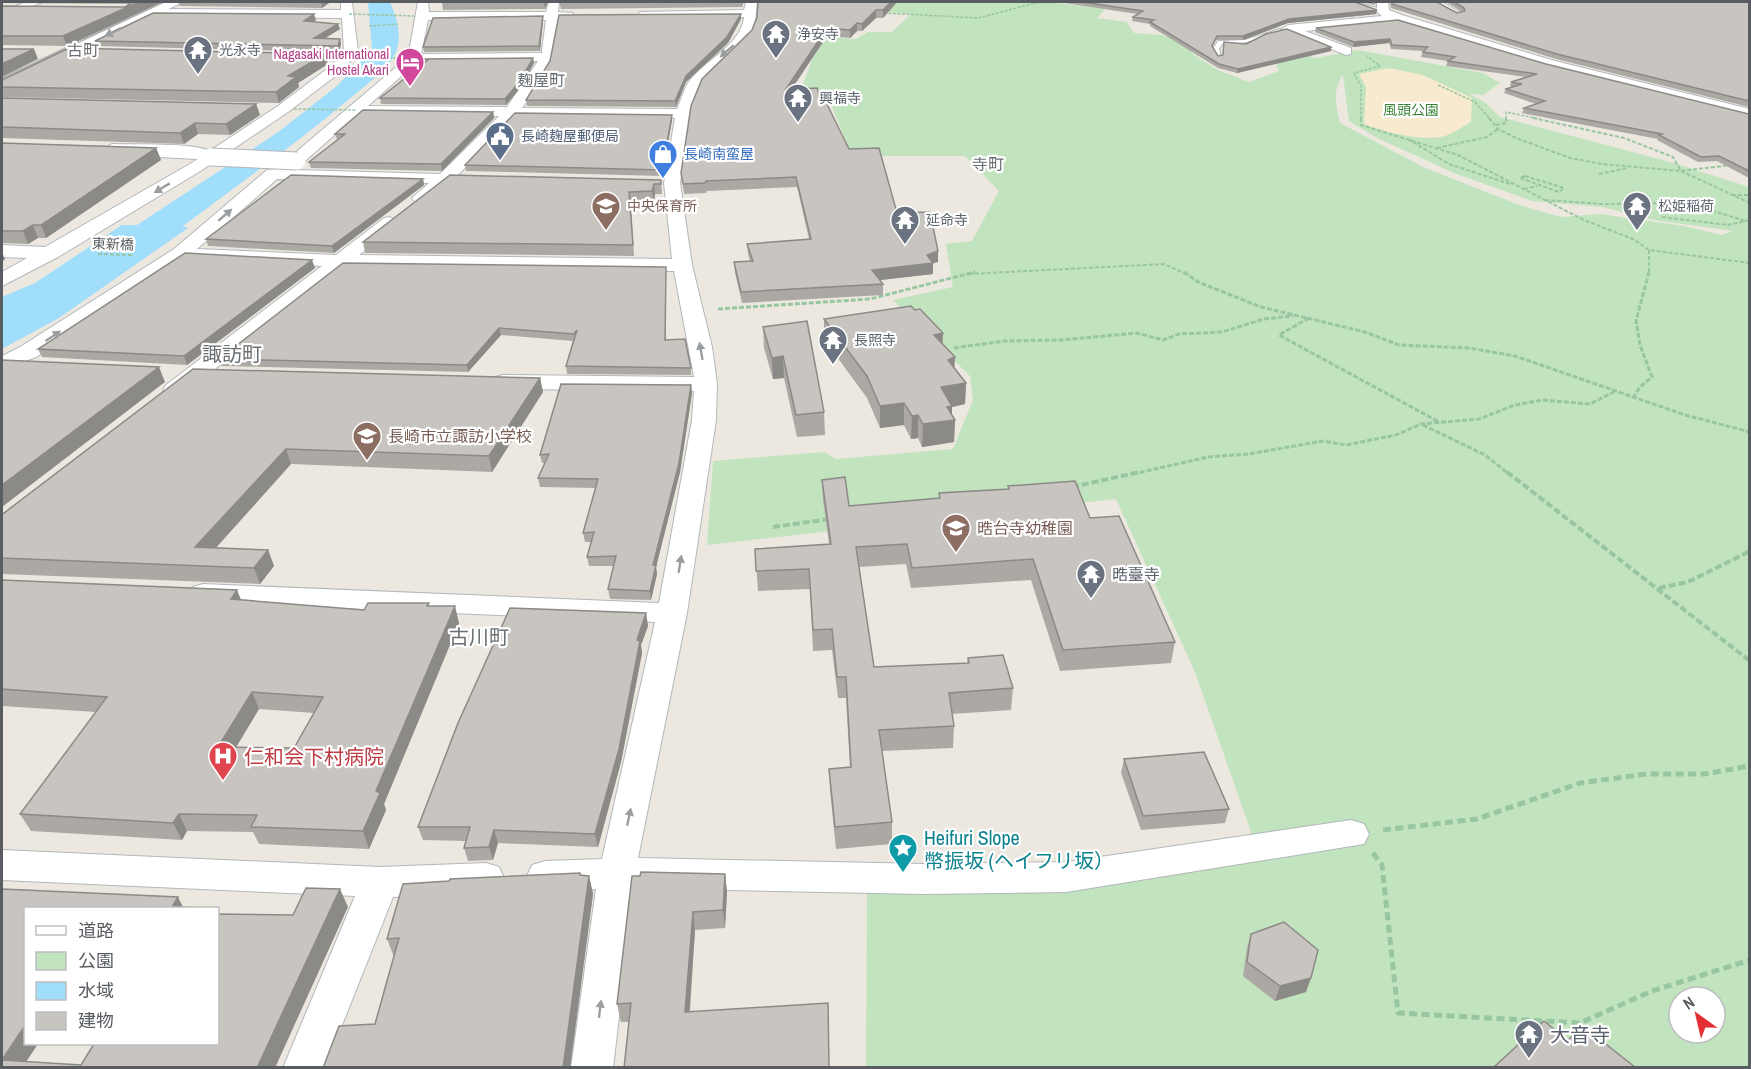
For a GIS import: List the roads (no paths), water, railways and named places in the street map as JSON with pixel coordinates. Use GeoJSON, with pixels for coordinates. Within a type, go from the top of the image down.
{"type":"FeatureCollection","features":[{"type":"Feature","properties":{"kind":"street"},"geometry":{"type":"LineString","coordinates":[[2,68],[128,10],[176,2]]}},
{"type":"Feature","properties":{"kind":"street"},"geometry":{"type":"LineString","coordinates":[[280,174],[411,58],[423,2]]}},
{"type":"Feature","properties":{"kind":"street"},"geometry":{"type":"LineString","coordinates":[[8,9],[42,6]]}},
{"type":"Feature","properties":{"kind":"street"},"geometry":{"type":"LineString","coordinates":[[1382,6],[1398,18],[1550,64],[1749,114]]}},
{"type":"Feature","properties":{"kind":"street"},"geometry":{"type":"LineString","coordinates":[[2,85],[70,52],[151,7],[348,8],[351,52],[337,68],[289,109],[53,253],[2,280]]}},
{"type":"Feature","properties":{"kind":"street"},"geometry":{"type":"LineString","coordinates":[[592,1068],[617,873],[672,613],[704,420],[706,384],[701,347],[661,183],[698,79],[744,37],[751,8],[633,15]]}},
{"type":"Feature","properties":{"kind":"street"},"geometry":{"type":"LineString","coordinates":[[419,16],[552,9],[586,15]]}},
{"type":"Feature","properties":{"kind":"street"},"geometry":{"type":"LineString","coordinates":[[158,402],[446,178],[509,113],[532,83],[546,57],[552,27],[552,9]]}},
{"type":"Feature","properties":{"kind":"street"},"geometry":{"type":"LineString","coordinates":[[1288,29],[1398,18]]}},
{"type":"Feature","properties":{"kind":"street"},"geometry":{"type":"LineString","coordinates":[[1288,29],[1346,51]]}},
{"type":"Feature","properties":{"kind":"street"},"geometry":{"type":"LineString","coordinates":[[37,52],[106,53]]}},
{"type":"Feature","properties":{"kind":"street"},"geometry":{"type":"LineString","coordinates":[[411,58],[546,57]]}},
{"type":"Feature","properties":{"kind":"street"},"geometry":{"type":"LineString","coordinates":[[260,108],[289,109]]}},
{"type":"Feature","properties":{"kind":"street"},"geometry":{"type":"LineString","coordinates":[[353,110],[684,114]]}},
{"type":"Feature","properties":{"kind":"street"},"geometry":{"type":"LineString","coordinates":[[94,149],[297,160]]}},
{"type":"Feature","properties":{"kind":"street"},"geometry":{"type":"LineString","coordinates":[[2,365],[28,352],[181,253],[273,174],[469,179]]}},
{"type":"Feature","properties":{"kind":"street"},"geometry":{"type":"LineString","coordinates":[[2,251],[53,253]]}},
{"type":"Feature","properties":{"kind":"street"},"geometry":{"type":"LineString","coordinates":[[181,253],[341,261],[682,265]]}},
{"type":"Feature","properties":{"kind":"street"},"geometry":{"type":"LineString","coordinates":[[2,365],[41,365]]}},
{"type":"Feature","properties":{"kind":"street"},"geometry":{"type":"LineString","coordinates":[[160,372],[231,375]]}},
{"type":"Feature","properties":{"kind":"street"},"geometry":{"type":"LineString","coordinates":[[479,382],[706,384]]}},
{"type":"Feature","properties":{"kind":"street"},"geometry":{"type":"LineString","coordinates":[[181,593],[672,613]]}},
{"type":"Feature","properties":{"kind":"street"},"geometry":{"type":"LineString","coordinates":[[2,865],[380,882],[617,873],[924,879],[1066,877],[1364,838]]}},
{"type":"Feature","properties":{"kind":"street"},"geometry":{"type":"LineString","coordinates":[[304,1068],[380,882]]}},
{"type":"Feature","properties":{"kind":"lane"},"geometry":{"type":"LineString","coordinates":[[1350,2],[1382,6]]}},
{"type":"Feature","properties":{"kind":"lane"},"geometry":{"type":"LineString","coordinates":[[1412,2],[1439,2],[1459,14]]}},
{"type":"Feature","properties":{"kind":"lane"},"geometry":{"type":"LineString","coordinates":[[1219,57],[1216,49],[1220,42],[1244,44],[1262,35],[1288,29]]}},
{"type":"Feature","properties":{"kind":"water"},"geometry":{"type":"Polygon","coordinates":[[[368,2],[390,2],[398,28],[399,41],[395,54],[376,77],[290,146],[183,226],[188,228],[59,318],[2,349],[2,297],[35,283],[122,225],[137,225],[277,133],[337,86],[372,49],[368,2]]]}},
{"type":"Feature","properties":{"kind":"tram line"},"geometry":{"type":"LineString","coordinates":[[2,78],[163,2]]}},
{"type":"Feature","properties":{"kind":"place","name":"浄安寺"},"geometry":{"type":"Point","coordinates":[776,60]}},
{"type":"Feature","properties":{"kind":"place","name":"光永寺"},"geometry":{"type":"Point","coordinates":[198,76]}},
{"type":"Feature","properties":{"kind":"place","name":"Nagasaki International Hostel Akari"},"geometry":{"type":"Point","coordinates":[410,88]}},
{"type":"Feature","properties":{"kind":"place","name":"興福寺"},"geometry":{"type":"Point","coordinates":[798,124]}},
{"type":"Feature","properties":{"kind":"place","name":"長崎麹屋郵便局"},"geometry":{"type":"Point","coordinates":[500,162]}},
{"type":"Feature","properties":{"kind":"place","name":"長崎南蛮屋"},"geometry":{"type":"Point","coordinates":[663,180]}},
{"type":"Feature","properties":{"kind":"place","name":"中央保育所"},"geometry":{"type":"Point","coordinates":[606,232]}},
{"type":"Feature","properties":{"kind":"place","name":"松姫稲荷"},"geometry":{"type":"Point","coordinates":[1637,232]}},
{"type":"Feature","properties":{"kind":"place","name":"延命寺"},"geometry":{"type":"Point","coordinates":[905,246]}},
{"type":"Feature","properties":{"kind":"place","name":"長照寺"},"geometry":{"type":"Point","coordinates":[833,366]}},
{"type":"Feature","properties":{"kind":"place","name":"長崎市立諏訪小学校"},"geometry":{"type":"Point","coordinates":[367,462]}},
{"type":"Feature","properties":{"kind":"place","name":"晧台寺幼稚園"},"geometry":{"type":"Point","coordinates":[956,554]}},
{"type":"Feature","properties":{"kind":"place","name":"晧臺寺"},"geometry":{"type":"Point","coordinates":[1091,600]}},
{"type":"Feature","properties":{"kind":"place","name":"仁和会下村病院"},"geometry":{"type":"Point","coordinates":[223,782]}},
{"type":"Feature","properties":{"kind":"place","name":"Heifuri Slope 幣振坂 (ヘイフリ坂）"},"geometry":{"type":"Point","coordinates":[903,874]}},
{"type":"Feature","properties":{"kind":"place","name":"大音寺"},"geometry":{"type":"Point","coordinates":[1529,1060]}},
{"type":"Feature","properties":{"kind":"district","name":"古町"},"geometry":{"type":"Point","coordinates":[83,50]}},
{"type":"Feature","properties":{"kind":"district","name":"麹屋町"},"geometry":{"type":"Point","coordinates":[541,80]}},
{"type":"Feature","properties":{"kind":"district","name":"寺町"},"geometry":{"type":"Point","coordinates":[988,164]}},
{"type":"Feature","properties":{"kind":"district","name":"諏訪町"},"geometry":{"type":"Point","coordinates":[232,353]}},
{"type":"Feature","properties":{"kind":"district","name":"古川町"},"geometry":{"type":"Point","coordinates":[479,636]}},
{"type":"Feature","properties":{"kind":"park label","name":"風頭公園"},"geometry":{"type":"Point","coordinates":[1411,110]}}]}
